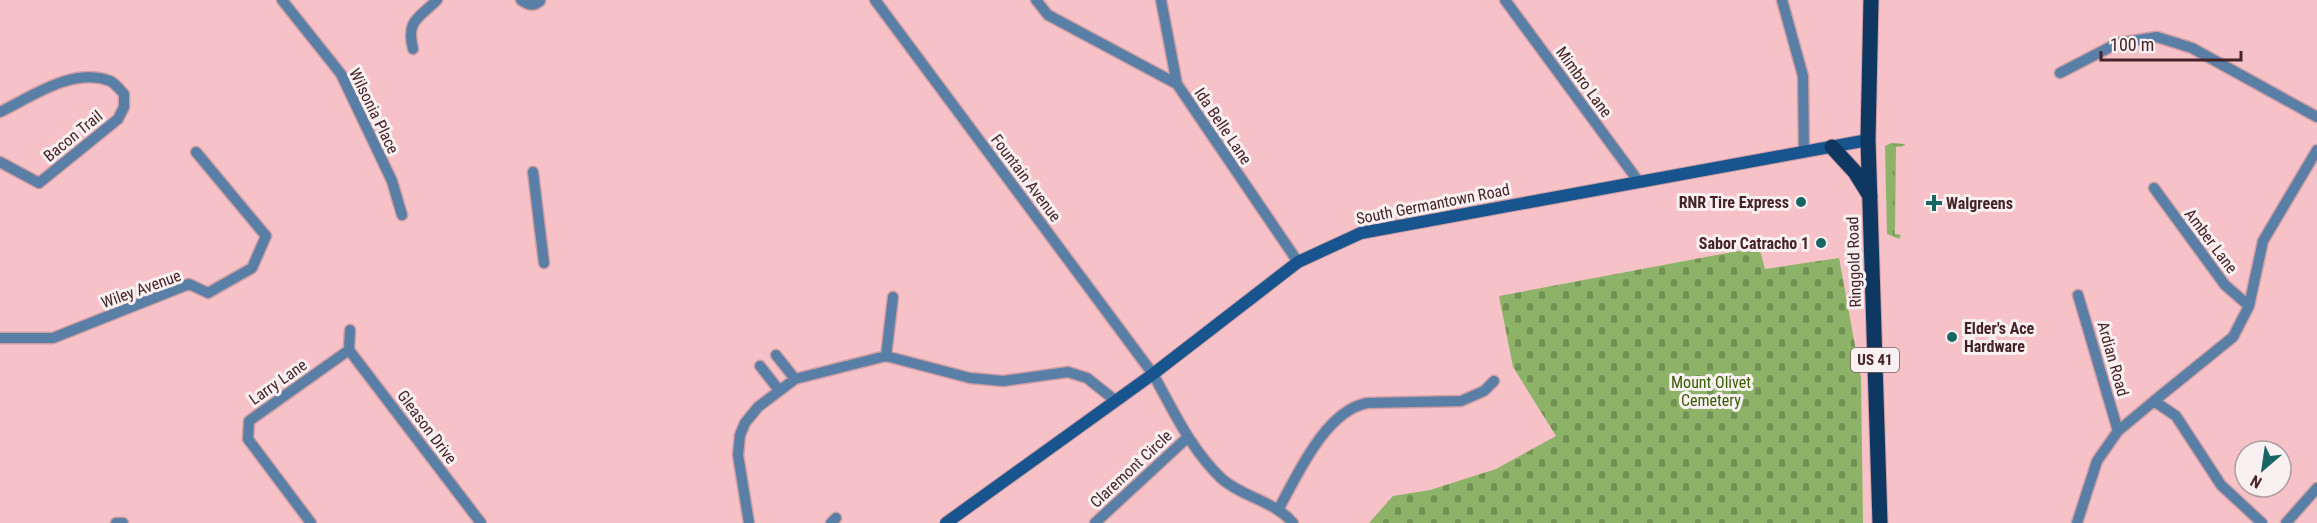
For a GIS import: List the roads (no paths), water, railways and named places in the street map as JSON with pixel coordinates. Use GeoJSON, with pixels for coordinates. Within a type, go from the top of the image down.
{"type":"FeatureCollection","features":[{"type":"Feature","properties":{"kind":"main road","name":"Ringgold Road"},"geometry":{"type":"LineString","coordinates":[[1871,0],[1868,140],[1880,523]]}},
{"type":"Feature","properties":{"kind":"main road","name":"South Germantown Road"},"geometry":{"type":"LineString","coordinates":[[946,523],[1153,374],[1298,261],[1361,233],[1868,140]]}},
{"type":"Feature","properties":{"kind":"main road"},"geometry":{"type":"LineString","coordinates":[[1832,147],[1855,172],[1870,197]]}},
{"type":"Feature","properties":{"kind":"street","name":"Wilsonia Place"},"geometry":{"type":"LineString","coordinates":[[282,0],[341,74],[392,180],[402,215]]}},
{"type":"Feature","properties":{"kind":"street"},"geometry":{"type":"LineString","coordinates":[[413,49],[409,32],[412,24],[437,0]]}},
{"type":"Feature","properties":{"kind":"street"},"geometry":{"type":"LineString","coordinates":[[521,0],[536,5],[542,0]]}},
{"type":"Feature","properties":{"kind":"street","name":"Fountain Avenue"},"geometry":{"type":"LineString","coordinates":[[876,0],[1153,374],[1188,437],[1223,480],[1278,510],[1293,523]]}},
{"type":"Feature","properties":{"kind":"street","name":"Ida Belle Lane"},"geometry":{"type":"LineString","coordinates":[[1036,0],[1048,15],[1177,84],[1298,261]]}},
{"type":"Feature","properties":{"kind":"street"},"geometry":{"type":"LineString","coordinates":[[1161,0],[1177,84]]}},
{"type":"Feature","properties":{"kind":"street","name":"Mimbro Lane"},"geometry":{"type":"LineString","coordinates":[[1505,0],[1639,182]]}},
{"type":"Feature","properties":{"kind":"street"},"geometry":{"type":"LineString","coordinates":[[1782,0],[1803,76],[1804,152]]}},
{"type":"Feature","properties":{"kind":"street"},"geometry":{"type":"LineString","coordinates":[[2060,73],[2118,43],[2157,37],[2192,48],[2317,117]]}},
{"type":"Feature","properties":{"kind":"street","name":"Bacon Trail"},"geometry":{"type":"LineString","coordinates":[[0,112],[61,81],[87,78],[112,81],[124,94],[124,106],[118,119],[39,183],[0,162]]}},
{"type":"Feature","properties":{"kind":"street"},"geometry":{"type":"LineString","coordinates":[[2077,523],[2097,461],[2118,431],[2233,337],[2249,306],[2263,241],[2317,150]]}},
{"type":"Feature","properties":{"kind":"street","name":"Wiley Avenue"},"geometry":{"type":"LineString","coordinates":[[0,338],[53,338],[189,284],[207,293],[252,268],[266,236],[196,152]]}},
{"type":"Feature","properties":{"kind":"street"},"geometry":{"type":"LineString","coordinates":[[533,172],[544,263]]}},
{"type":"Feature","properties":{"kind":"street","name":"Amber Lane"},"geometry":{"type":"LineString","coordinates":[[2154,188],[2225,285],[2249,306]]}},
{"type":"Feature","properties":{"kind":"street","name":"Ardian Road"},"geometry":{"type":"LineString","coordinates":[[2078,295],[2118,431]]}},
{"type":"Feature","properties":{"kind":"street"},"geometry":{"type":"LineString","coordinates":[[886,357],[893,297]]}},
{"type":"Feature","properties":{"kind":"street"},"geometry":{"type":"LineString","coordinates":[[349,350],[350,330]]}},
{"type":"Feature","properties":{"kind":"street","name":"Larry Lane"},"geometry":{"type":"LineString","coordinates":[[311,523],[248,439],[249,421],[349,350]]}},
{"type":"Feature","properties":{"kind":"street","name":"Gleason Drive"},"geometry":{"type":"LineString","coordinates":[[349,350],[481,523]]}},
{"type":"Feature","properties":{"kind":"street"},"geometry":{"type":"LineString","coordinates":[[776,356],[795,380]]}},
{"type":"Feature","properties":{"kind":"street"},"geometry":{"type":"LineString","coordinates":[[749,523],[737,444],[745,423],[758,407],[795,380],[886,357],[970,378],[1003,381],[1068,372],[1088,378],[1116,401]]}},
{"type":"Feature","properties":{"kind":"street"},"geometry":{"type":"LineString","coordinates":[[760,366],[779,390]]}},
{"type":"Feature","properties":{"kind":"street"},"geometry":{"type":"LineString","coordinates":[[1278,510],[1321,438],[1339,419],[1357,406],[1367,403],[1461,400],[1484,391],[1494,381]]}},
{"type":"Feature","properties":{"kind":"street"},"geometry":{"type":"LineString","coordinates":[[2154,401],[2176,416],[2221,485],[2262,523]]}},
{"type":"Feature","properties":{"kind":"street","name":"Claremont Circle"},"geometry":{"type":"LineString","coordinates":[[1095,523],[1188,437]]}},
{"type":"Feature","properties":{"kind":"street"},"geometry":{"type":"LineString","coordinates":[[2286,523],[2317,488]]}},
{"type":"Feature","properties":{"kind":"street"},"geometry":{"type":"LineString","coordinates":[[116,523],[123,523]]}},
{"type":"Feature","properties":{"kind":"place","name":"RNR Tire Express"},"geometry":{"type":"Point","coordinates":[1801,202]}},
{"type":"Feature","properties":{"kind":"place","name":"Walgreens"},"geometry":{"type":"Point","coordinates":[1934,203]}},
{"type":"Feature","properties":{"kind":"place","name":"Sabor Catracho 1"},"geometry":{"type":"Point","coordinates":[1821,243]}},
{"type":"Feature","properties":{"kind":"place","name":"Elder's Ace Hardware"},"geometry":{"type":"Point","coordinates":[1952,337]}},
{"type":"Feature","properties":{"kind":"park label","name":"Mount Olivet Cemetery"},"geometry":{"type":"Point","coordinates":[1711,391]}}]}
